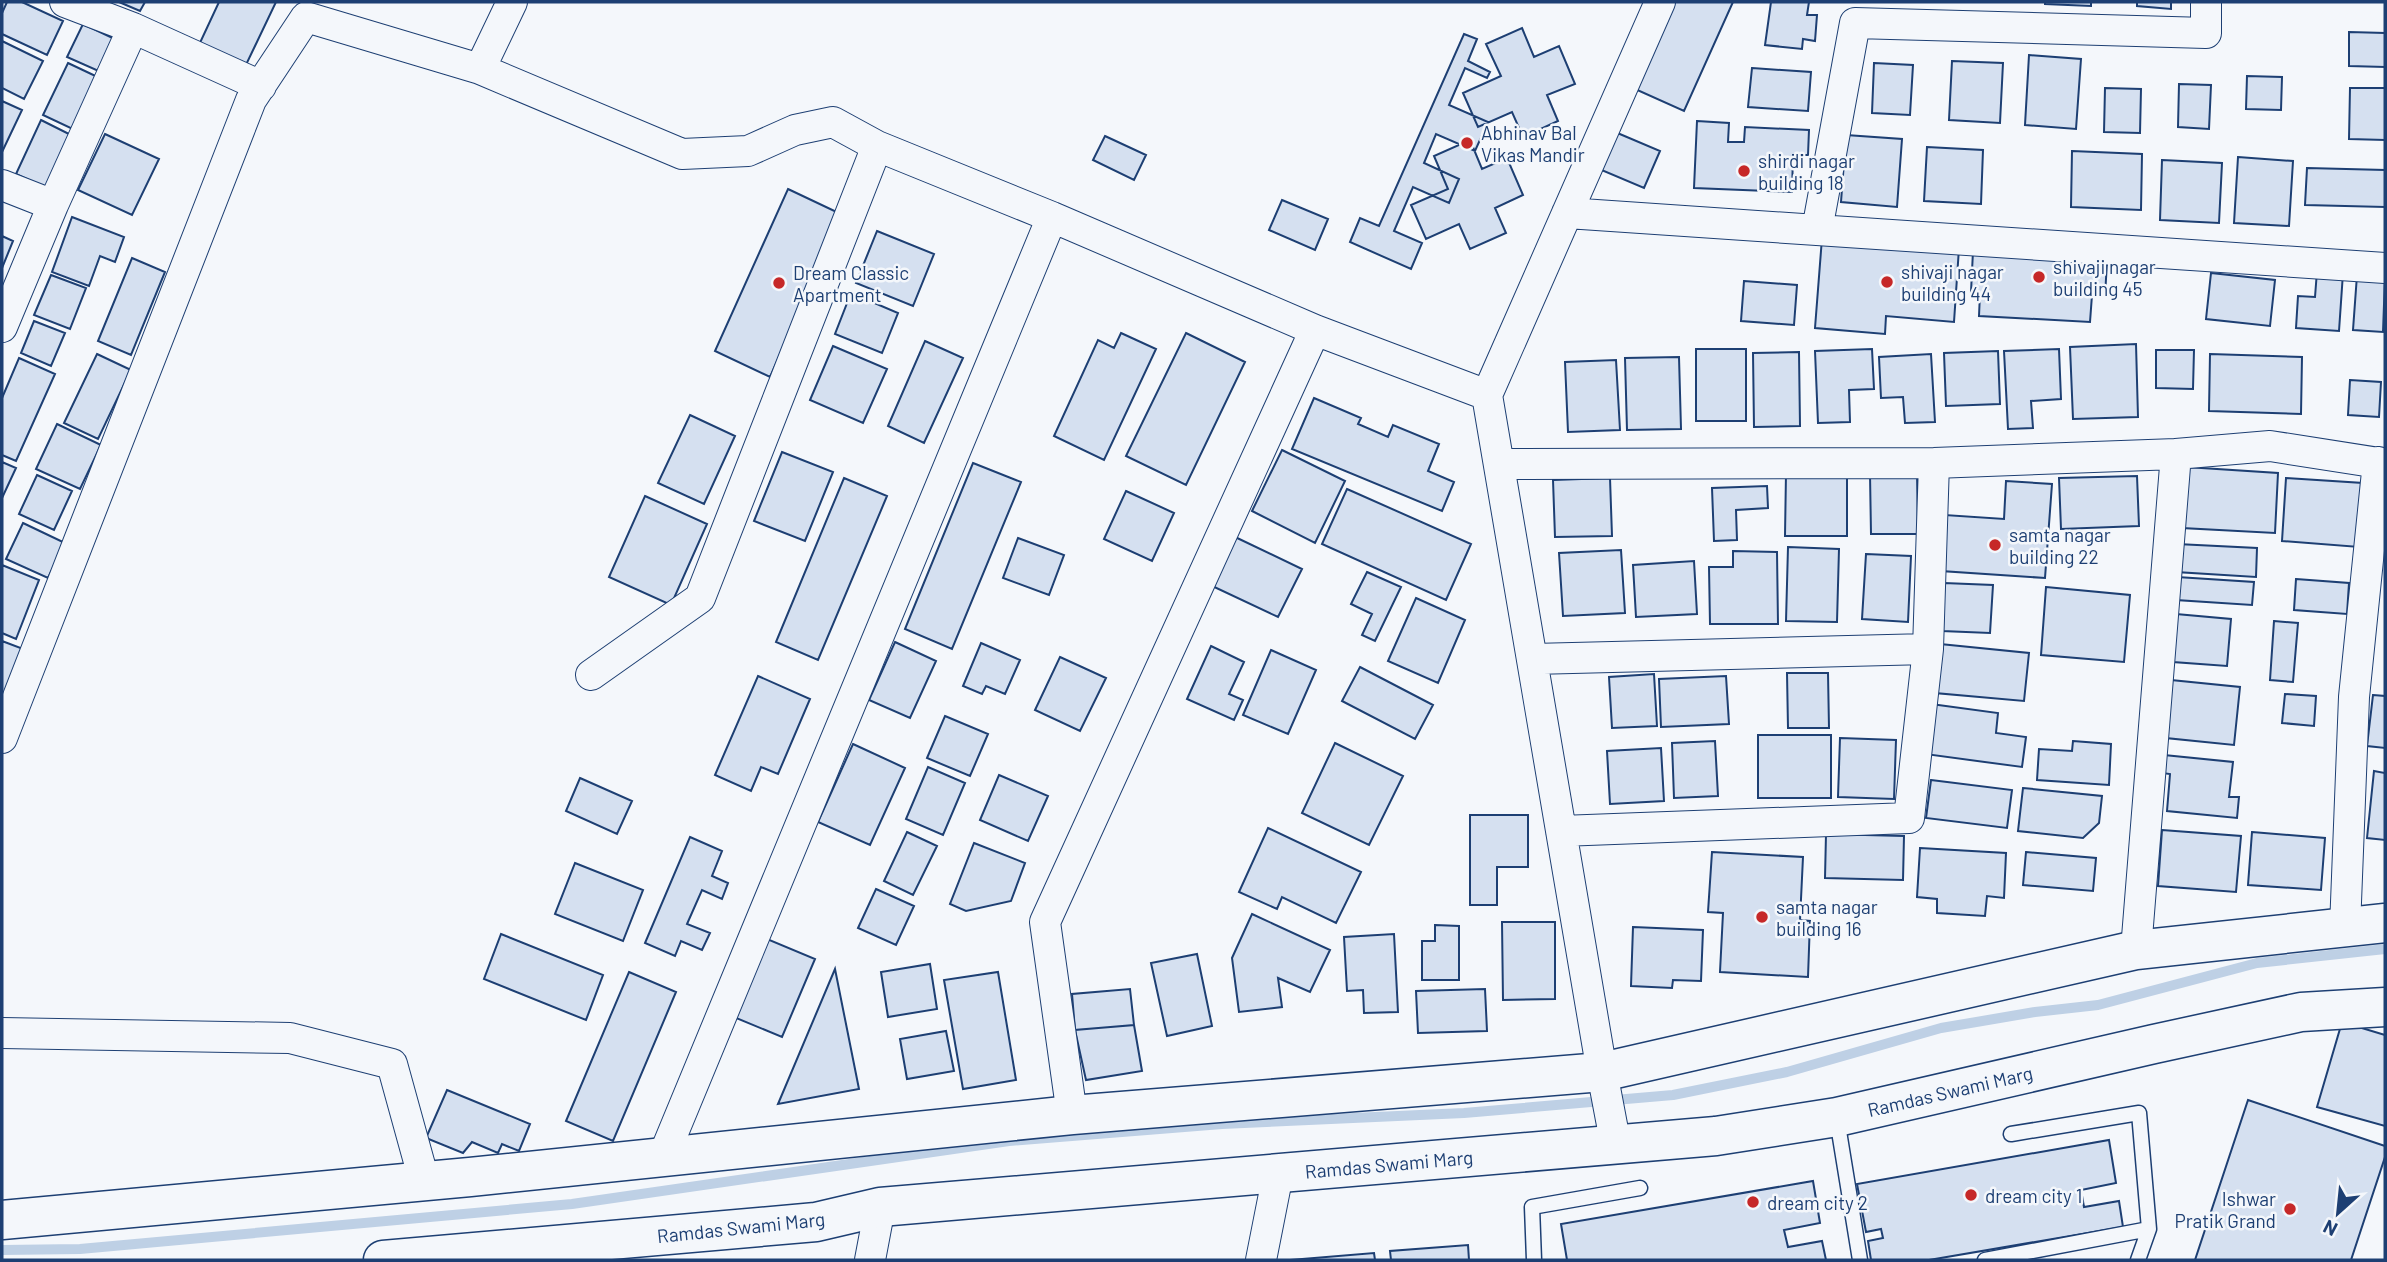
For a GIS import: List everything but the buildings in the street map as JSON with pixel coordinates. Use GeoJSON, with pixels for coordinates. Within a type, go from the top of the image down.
{"type":"FeatureCollection","features":[{"type":"Feature","properties":{"kind":"main road"},"geometry":{"type":"LineString","coordinates":[[2,1220],[1072,1115],[1602,1076],[2136,950],[2385,923]]}},
{"type":"Feature","properties":{"kind":"main road","name":"Ramdas Swami Marg"},"geometry":{"type":"LineString","coordinates":[[383,1260],[816,1222],[880,1206],[1278,1174],[1614,1134],[1716,1136],[1837,1117],[2301,1012],[2385,1007]]}},
{"type":"Feature","properties":{"kind":"street"},"geometry":{"type":"LineString","coordinates":[[65,2],[133,28],[261,86]]}},
{"type":"Feature","properties":{"kind":"street"},"geometry":{"type":"LineString","coordinates":[[480,69],[512,2]]}},
{"type":"Feature","properties":{"kind":"street"},"geometry":{"type":"LineString","coordinates":[[1614,1134],[1487,395],[1660,2]]}},
{"type":"Feature","properties":{"kind":"street"},"geometry":{"type":"LineString","coordinates":[[1816,230],[1855,23],[2206,33],[2206,2]]}},
{"type":"Feature","properties":{"kind":"street"},"geometry":{"type":"LineString","coordinates":[[2,738],[251,100],[306,17],[480,69],[682,154],[748,151],[795,130],[833,122],[877,146],[1052,217],[1315,330],[1487,395]]}},
{"type":"Feature","properties":{"kind":"street"},"geometry":{"type":"LineString","coordinates":[[2,327],[52,205],[133,28]]}},
{"type":"Feature","properties":{"kind":"street"},"geometry":{"type":"LineString","coordinates":[[591,675],[700,598],[877,146]]}},
{"type":"Feature","properties":{"kind":"street"},"geometry":{"type":"LineString","coordinates":[[2,185],[52,205]]}},
{"type":"Feature","properties":{"kind":"street"},"geometry":{"type":"LineString","coordinates":[[1567,213],[2385,268]]}},
{"type":"Feature","properties":{"kind":"street"},"geometry":{"type":"LineString","coordinates":[[663,1157],[1052,217]]}},
{"type":"Feature","properties":{"kind":"street"},"geometry":{"type":"LineString","coordinates":[[1072,1115],[1045,922],[1315,330]]}},
{"type":"Feature","properties":{"kind":"street"},"geometry":{"type":"LineString","coordinates":[[1499,464],[1934,463],[2176,454],[2270,446],[2381,463],[2354,697],[2345,928]]}},
{"type":"Feature","properties":{"kind":"street"},"geometry":{"type":"LineString","coordinates":[[2136,950],[2176,454]]}},
{"type":"Feature","properties":{"kind":"street"},"geometry":{"type":"LineString","coordinates":[[1561,831],[1909,818],[1928,649],[1934,463]]}},
{"type":"Feature","properties":{"kind":"street"},"geometry":{"type":"LineString","coordinates":[[1532,659],[1928,649]]}},
{"type":"Feature","properties":{"kind":"street"},"geometry":{"type":"LineString","coordinates":[[2,1032],[290,1038],[392,1064],[424,1180]]}},
{"type":"Feature","properties":{"kind":"street"},"geometry":{"type":"LineString","coordinates":[[1261,1260],[1278,1174]]}},
{"type":"Feature","properties":{"kind":"street"},"geometry":{"type":"LineString","coordinates":[[870,1260],[880,1206]]}},
{"type":"Feature","properties":{"kind":"lane"},"geometry":{"type":"LineString","coordinates":[[2011,1134],[2139,1113],[2149,1229],[2137,1260]]}},
{"type":"Feature","properties":{"kind":"lane"},"geometry":{"type":"LineString","coordinates":[[1837,1117],[1860,1260]]}},
{"type":"Feature","properties":{"kind":"lane"},"geometry":{"type":"LineString","coordinates":[[1534,1260],[1532,1207],[1640,1188]]}},
{"type":"Feature","properties":{"kind":"lane"},"geometry":{"type":"LineString","coordinates":[[1985,1260],[2149,1229]]}},
{"type":"Feature","properties":{"kind":"waterway"},"geometry":{"type":"LineString","coordinates":[[2,1250],[80,1249],[572,1204],[1009,1141],[1222,1124],[1464,1113],[1673,1095],[1787,1072],[1941,1028],[2035,1012],[2098,1005],[2257,963],[2385,949]]}},
{"type":"Feature","properties":{"kind":"place","name":"Abhinav Bal Vikas Mandir"},"geometry":{"type":"Point","coordinates":[1467,143]}},
{"type":"Feature","properties":{"kind":"place","name":"shirdi nagar building 18"},"geometry":{"type":"Point","coordinates":[1744,171]}},
{"type":"Feature","properties":{"kind":"place","name":"shivaji nagar building 45"},"geometry":{"type":"Point","coordinates":[2039,277]}},
{"type":"Feature","properties":{"kind":"place","name":"shivaji nagar building 44"},"geometry":{"type":"Point","coordinates":[1887,282]}},
{"type":"Feature","properties":{"kind":"place","name":"Dream Classic Apartment"},"geometry":{"type":"Point","coordinates":[779,283]}},
{"type":"Feature","properties":{"kind":"place","name":"samta nagar building 22"},"geometry":{"type":"Point","coordinates":[1995,545]}},
{"type":"Feature","properties":{"kind":"place","name":"samta nagar building 16"},"geometry":{"type":"Point","coordinates":[1762,917]}},
{"type":"Feature","properties":{"kind":"place","name":"dream city 1"},"geometry":{"type":"Point","coordinates":[1971,1195]}},
{"type":"Feature","properties":{"kind":"place","name":"dream city 2"},"geometry":{"type":"Point","coordinates":[1753,1202]}},
{"type":"Feature","properties":{"kind":"place","name":"Ishwar Pratik Grand"},"geometry":{"type":"Point","coordinates":[2290,1209]}}]}
